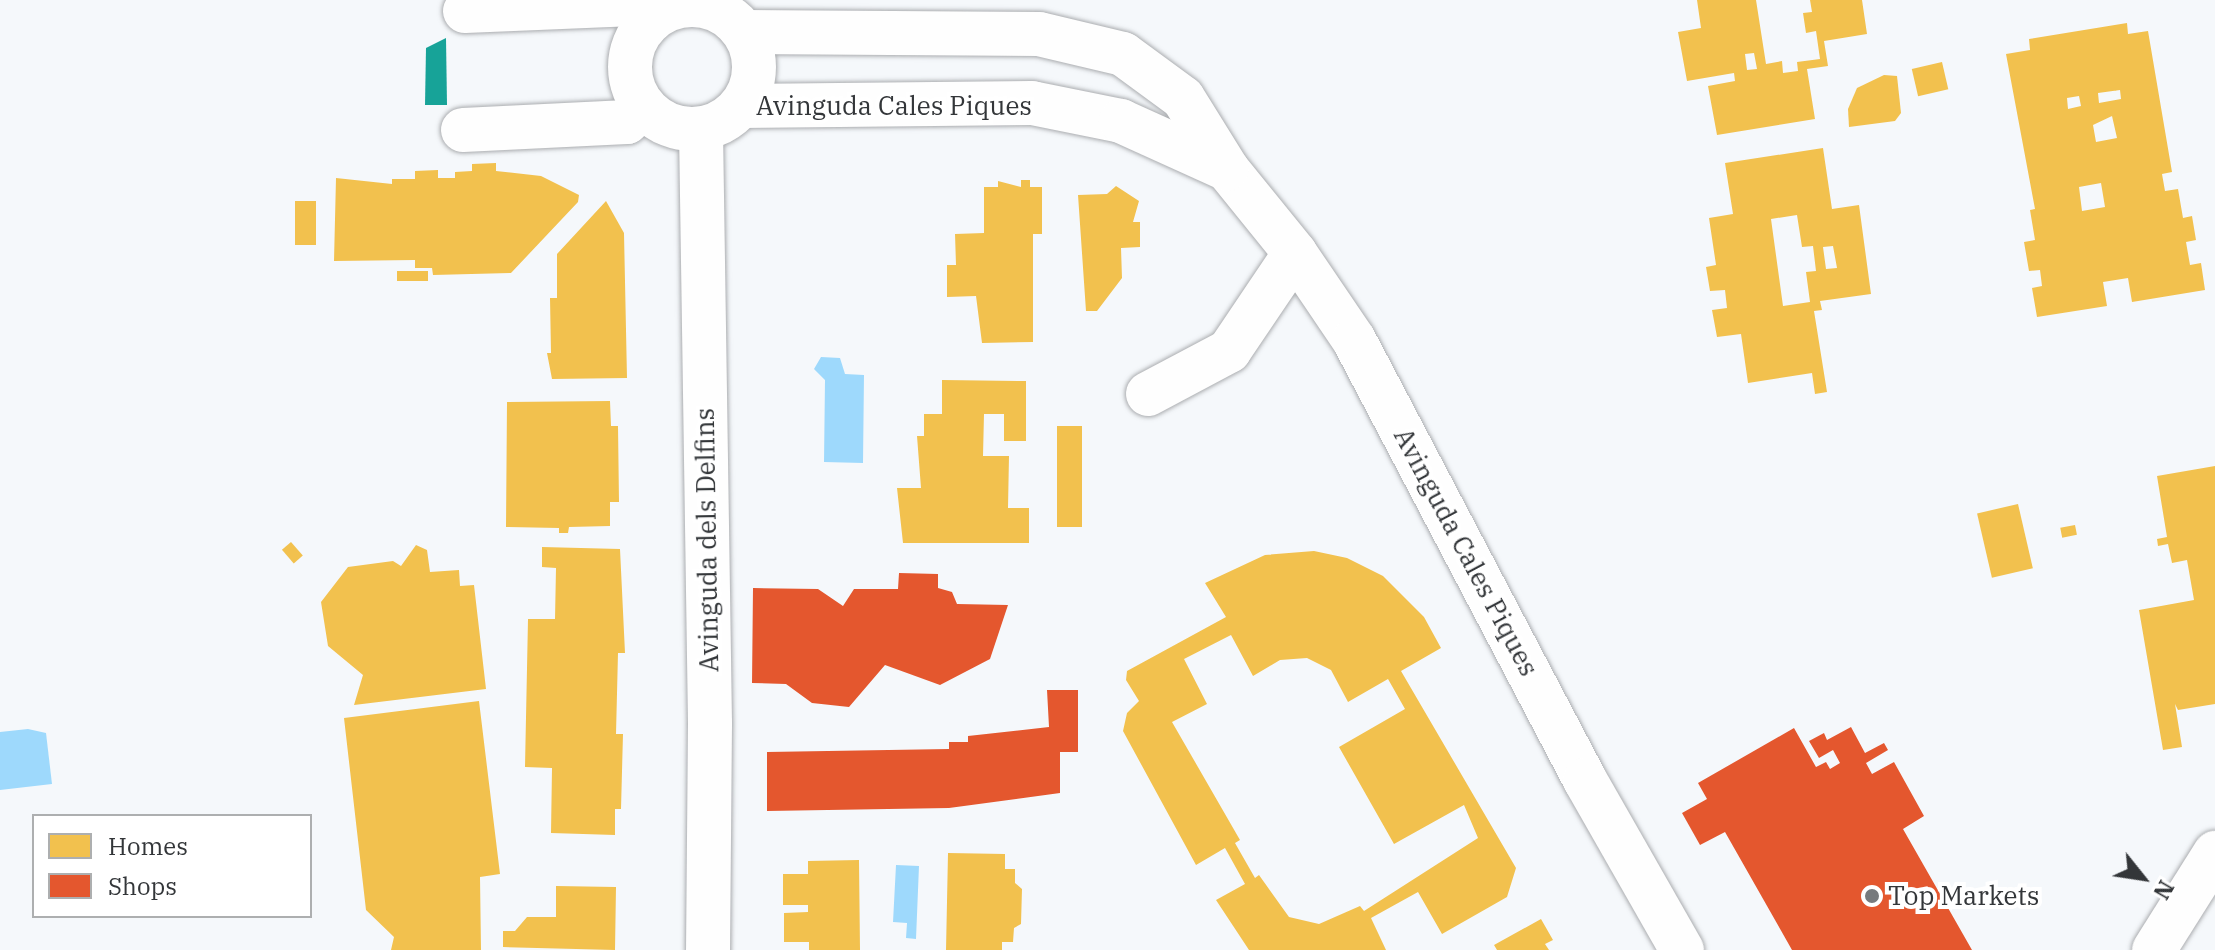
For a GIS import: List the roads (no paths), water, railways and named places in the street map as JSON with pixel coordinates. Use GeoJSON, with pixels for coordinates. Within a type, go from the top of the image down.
{"type":"FeatureCollection","features":[{"type":"Feature","properties":{"kind":"street"},"geometry":{"type":"LineString","coordinates":[[690,2],[714,8],[744,32],[754,66],[741,106],[701,130],[666,125],[643,105],[634,91],[629,63],[646,24],[666,10],[690,2]]}},
{"type":"Feature","properties":{"kind":"street"},"geometry":{"type":"LineString","coordinates":[[465,11],[634,4],[646,24]]}},
{"type":"Feature","properties":{"kind":"street","name":"Avinguda Cales Piques"},"geometry":{"type":"LineString","coordinates":[[744,32],[1039,34],[1123,54],[1183,98],[1227,169],[1295,253],[1354,340],[1585,780],[1682,950]]}},
{"type":"Feature","properties":{"kind":"street","name":"Avinguda Cales Piques"},"geometry":{"type":"LineString","coordinates":[[741,106],[1032,103],[1121,121],[1227,169]]}},
{"type":"Feature","properties":{"kind":"street"},"geometry":{"type":"LineString","coordinates":[[463,130],[627,122],[643,105]]}},
{"type":"Feature","properties":{"kind":"street","name":"Avinguda dels Delfins"},"geometry":{"type":"LineString","coordinates":[[701,130],[710,724],[708,950]]}},
{"type":"Feature","properties":{"kind":"street"},"geometry":{"type":"LineString","coordinates":[[1148,394],[1229,351],[1295,253]]}},
{"type":"Feature","properties":{"kind":"street"},"geometry":{"type":"LineString","coordinates":[[2154,950],[2215,853]]}},
{"type":"Feature","properties":{"kind":"water"},"geometry":{"type":"Polygon","coordinates":[[[821,357],[840,358],[845,374],[864,375],[863,463],[824,462],[825,380],[814,369],[821,357]]]}},
{"type":"Feature","properties":{"kind":"water"},"geometry":{"type":"Polygon","coordinates":[[[28,729],[46,733],[52,784],[0,790],[0,732],[28,729]]]}},
{"type":"Feature","properties":{"kind":"water"},"geometry":{"type":"Polygon","coordinates":[[[896,865],[919,866],[916,939],[906,938],[907,923],[893,922],[896,865]]]}},
{"type":"Feature","properties":{"kind":"place","name":"Top Markets"},"geometry":{"type":"Point","coordinates":[1872,896]}}]}
